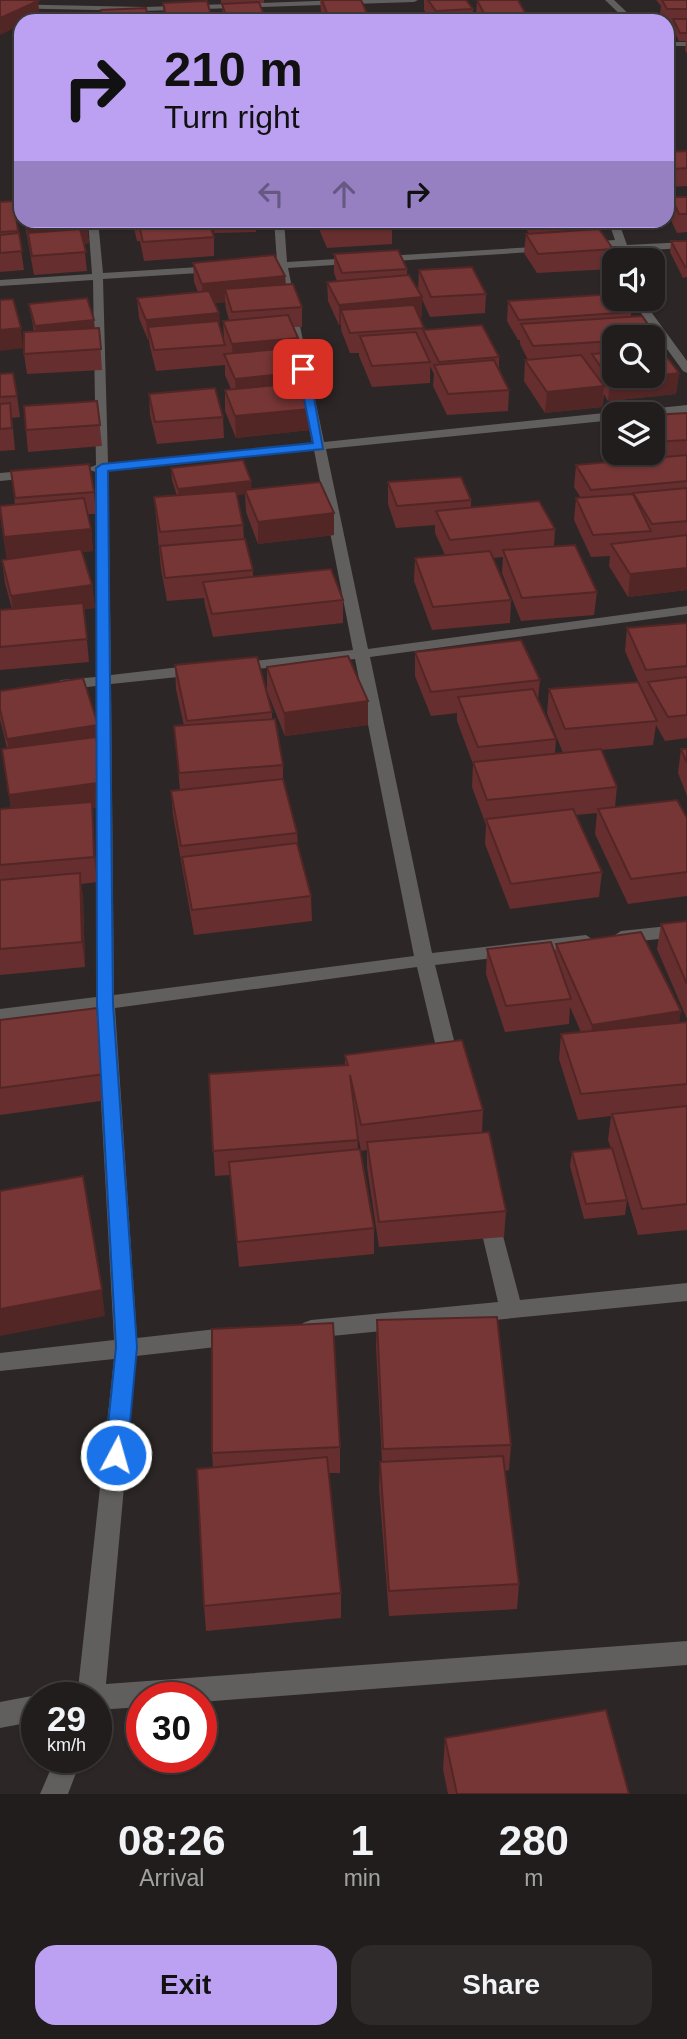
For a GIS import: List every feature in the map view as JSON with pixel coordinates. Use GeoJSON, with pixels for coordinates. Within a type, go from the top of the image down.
{"type":"FeatureCollection","features":[{"type":"Feature","properties":{"kind":"street"},"geometry":{"type":"LineString","coordinates":[[145,9],[149,0]]}},
{"type":"Feature","properties":{"kind":"street"},"geometry":{"type":"LineString","coordinates":[[3,4],[145,9],[277,2],[414,0]]}},
{"type":"Feature","properties":{"kind":"street"},"geometry":{"type":"LineString","coordinates":[[609,0],[624,14]]}},
{"type":"Feature","properties":{"kind":"street"},"geometry":{"type":"LineString","coordinates":[[94,228],[98,277],[102,468],[101,680],[105,1004],[127,1347],[94,1682]]}},
{"type":"Feature","properties":{"kind":"street"},"geometry":{"type":"LineString","coordinates":[[280,228],[282,265],[424,959],[454,1080]]}},
{"type":"Feature","properties":{"kind":"street"},"geometry":{"type":"LineString","coordinates":[[615,228],[622,248]]}},
{"type":"Feature","properties":{"kind":"street"},"geometry":{"type":"LineString","coordinates":[[256,267],[621,245],[687,245]]}},
{"type":"Feature","properties":{"kind":"street"},"geometry":{"type":"LineString","coordinates":[[0,283],[229,268]]}},
{"type":"Feature","properties":{"kind":"street"},"geometry":{"type":"LineString","coordinates":[[646,311],[685,363]]}},
{"type":"Feature","properties":{"kind":"street"},"geometry":{"type":"LineString","coordinates":[[665,411],[687,409]]}},
{"type":"Feature","properties":{"kind":"street"},"geometry":{"type":"LineString","coordinates":[[76,470],[602,417]]}},
{"type":"Feature","properties":{"kind":"street"},"geometry":{"type":"LineString","coordinates":[[0,477],[51,473]]}},
{"type":"Feature","properties":{"kind":"street"},"geometry":{"type":"LineString","coordinates":[[51,686],[362,654],[687,610]]}},
{"type":"Feature","properties":{"kind":"street"},"geometry":{"type":"LineString","coordinates":[[0,1016],[424,959],[687,930]]}},
{"type":"Feature","properties":{"kind":"street"},"geometry":{"type":"LineString","coordinates":[[484,1201],[511,1309]]}},
{"type":"Feature","properties":{"kind":"street"},"geometry":{"type":"LineString","coordinates":[[291,1331],[687,1292]]}},
{"type":"Feature","properties":{"kind":"street"},"geometry":{"type":"LineString","coordinates":[[0,1362],[250,1335]]}},
{"type":"Feature","properties":{"kind":"street"},"geometry":{"type":"LineString","coordinates":[[112,1696],[687,1653]]}},
{"type":"Feature","properties":{"kind":"street"},"geometry":{"type":"LineString","coordinates":[[0,1715],[21,1711]]}},
{"type":"Feature","properties":{"kind":"street"},"geometry":{"type":"LineString","coordinates":[[54,1794],[63,1773]]}},
{"type":"Feature","properties":{"kind":"building"},"geometry":{"type":"Polygon","coordinates":[[[0,0],[32,0],[38,1],[0,18],[0,0]]]}},
{"type":"Feature","properties":{"kind":"building"},"geometry":{"type":"Polygon","coordinates":[[[322,0],[361,0],[367,14],[327,14],[322,0]]]}},
{"type":"Feature","properties":{"kind":"building"},"geometry":{"type":"Polygon","coordinates":[[[428,0],[466,0],[473,9],[436,11],[428,0]]]}},
{"type":"Feature","properties":{"kind":"building"},"geometry":{"type":"Polygon","coordinates":[[[477,0],[518,0],[526,14],[484,14],[477,0]]]}},
{"type":"Feature","properties":{"kind":"building"},"geometry":{"type":"Polygon","coordinates":[[[662,0],[687,0],[687,9],[667,9],[662,0]]]}},
{"type":"Feature","properties":{"kind":"building"},"geometry":{"type":"Polygon","coordinates":[[[207,1],[211,14],[166,14],[163,3],[207,1]]]}},
{"type":"Feature","properties":{"kind":"building"},"geometry":{"type":"Polygon","coordinates":[[[259,2],[263,14],[226,14],[222,4],[259,2]]]}},
{"type":"Feature","properties":{"kind":"building"},"geometry":{"type":"Polygon","coordinates":[[[146,8],[147,14],[101,14],[101,10],[146,8]]]}},
{"type":"Feature","properties":{"kind":"building"},"geometry":{"type":"Polygon","coordinates":[[[674,19],[687,19],[687,33],[680,33],[674,19]]]}},
{"type":"Feature","properties":{"kind":"building"},"geometry":{"type":"Polygon","coordinates":[[[687,151],[687,168],[674,169],[674,152],[687,151]]]}},
{"type":"Feature","properties":{"kind":"building"},"geometry":{"type":"Polygon","coordinates":[[[674,197],[687,197],[687,214],[679,214],[674,197]]]}},
{"type":"Feature","properties":{"kind":"building"},"geometry":{"type":"Polygon","coordinates":[[[14,201],[14,228],[18,228],[18,231],[0,232],[0,202],[14,201]]]}},
{"type":"Feature","properties":{"kind":"building"},"geometry":{"type":"Polygon","coordinates":[[[140,228],[211,228],[214,237],[143,242],[140,228]]]}},
{"type":"Feature","properties":{"kind":"building"},"geometry":{"type":"Polygon","coordinates":[[[80,229],[86,252],[32,256],[28,233],[80,229]]]}},
{"type":"Feature","properties":{"kind":"building"},"geometry":{"type":"Polygon","coordinates":[[[599,229],[612,248],[538,254],[526,234],[599,229]]]}},
{"type":"Feature","properties":{"kind":"building"},"geometry":{"type":"Polygon","coordinates":[[[19,233],[22,251],[0,253],[0,235],[19,233]]]}},
{"type":"Feature","properties":{"kind":"building"},"geometry":{"type":"Polygon","coordinates":[[[671,241],[687,241],[687,267],[685,267],[671,241]]]}},
{"type":"Feature","properties":{"kind":"building"},"geometry":{"type":"Polygon","coordinates":[[[398,250],[407,269],[342,273],[334,254],[398,250]]]}},
{"type":"Feature","properties":{"kind":"building"},"geometry":{"type":"Polygon","coordinates":[[[274,255],[285,276],[202,284],[193,263],[274,255]]]}},
{"type":"Feature","properties":{"kind":"building"},"geometry":{"type":"Polygon","coordinates":[[[472,267],[486,294],[431,297],[419,270],[472,267]]]}},
{"type":"Feature","properties":{"kind":"building"},"geometry":{"type":"Polygon","coordinates":[[[409,275],[422,297],[339,305],[327,282],[409,275]]]}},
{"type":"Feature","properties":{"kind":"building"},"geometry":{"type":"Polygon","coordinates":[[[293,284],[302,307],[232,312],[225,289],[293,284]]]}},
{"type":"Feature","properties":{"kind":"building"},"geometry":{"type":"Polygon","coordinates":[[[209,291],[219,313],[146,320],[137,298],[209,291]]]}},
{"type":"Feature","properties":{"kind":"building"},"geometry":{"type":"Polygon","coordinates":[[[602,295],[602,311],[631,312],[519,320],[508,301],[602,295]]]}},
{"type":"Feature","properties":{"kind":"building"},"geometry":{"type":"Polygon","coordinates":[[[87,298],[94,320],[35,326],[29,304],[87,298]]]}},
{"type":"Feature","properties":{"kind":"building"},"geometry":{"type":"Polygon","coordinates":[[[13,299],[21,328],[0,330],[0,300],[13,299]]]}},
{"type":"Feature","properties":{"kind":"building"},"geometry":{"type":"Polygon","coordinates":[[[414,305],[424,328],[350,333],[341,310],[414,305]]]}},
{"type":"Feature","properties":{"kind":"building"},"geometry":{"type":"Polygon","coordinates":[[[288,315],[298,338],[232,344],[223,321],[288,315]]]}},
{"type":"Feature","properties":{"kind":"building"},"geometry":{"type":"Polygon","coordinates":[[[642,316],[648,325],[602,325],[602,342],[533,346],[521,324],[642,316]]]}},
{"type":"Feature","properties":{"kind":"building"},"geometry":{"type":"Polygon","coordinates":[[[218,321],[225,345],[154,350],[148,327],[218,321]]]}},
{"type":"Feature","properties":{"kind":"building"},"geometry":{"type":"Polygon","coordinates":[[[482,325],[499,357],[439,362],[423,330],[482,325]]]}},
{"type":"Feature","properties":{"kind":"building"},"geometry":{"type":"Polygon","coordinates":[[[99,328],[101,349],[24,354],[24,332],[99,328]]]}},
{"type":"Feature","properties":{"kind":"building"},"geometry":{"type":"Polygon","coordinates":[[[416,332],[430,362],[372,366],[360,336],[416,332]]]}},
{"type":"Feature","properties":{"kind":"building"},"geometry":{"type":"Polygon","coordinates":[[[292,348],[304,372],[235,379],[224,354],[292,348]]]}},
{"type":"Feature","properties":{"kind":"building"},"geometry":{"type":"Polygon","coordinates":[[[602,353],[602,368],[592,354],[602,353]]]}},
{"type":"Feature","properties":{"kind":"building"},"geometry":{"type":"Polygon","coordinates":[[[581,355],[602,386],[547,392],[525,360],[581,355]]]}},
{"type":"Feature","properties":{"kind":"building"},"geometry":{"type":"Polygon","coordinates":[[[665,355],[679,373],[665,375],[665,355]]]}},
{"type":"Feature","properties":{"kind":"building"},"geometry":{"type":"Polygon","coordinates":[[[494,360],[509,390],[448,394],[434,365],[494,360]]]}},
{"type":"Feature","properties":{"kind":"building"},"geometry":{"type":"Polygon","coordinates":[[[13,373],[17,396],[0,397],[0,374],[13,373]]]}},
{"type":"Feature","properties":{"kind":"building"},"geometry":{"type":"Polygon","coordinates":[[[298,383],[310,409],[235,416],[225,390],[298,383]]]}},
{"type":"Feature","properties":{"kind":"building"},"geometry":{"type":"Polygon","coordinates":[[[215,388],[223,417],[155,422],[149,394],[215,388]]]}},
{"type":"Feature","properties":{"kind":"building"},"geometry":{"type":"Polygon","coordinates":[[[97,401],[100,425],[26,430],[24,406],[97,401]]]}},
{"type":"Feature","properties":{"kind":"building"},"geometry":{"type":"Polygon","coordinates":[[[10,403],[12,428],[0,429],[0,404],[10,403]]]}},
{"type":"Feature","properties":{"kind":"building"},"geometry":{"type":"Polygon","coordinates":[[[687,413],[687,440],[665,441],[665,414],[687,413]]]}},
{"type":"Feature","properties":{"kind":"building"},"geometry":{"type":"Polygon","coordinates":[[[687,455],[687,481],[591,490],[576,465],[602,463],[602,465],[665,465],[665,457],[687,455]]]}},
{"type":"Feature","properties":{"kind":"building"},"geometry":{"type":"Polygon","coordinates":[[[243,460],[251,481],[178,489],[171,468],[243,460]]]}},
{"type":"Feature","properties":{"kind":"building"},"geometry":{"type":"Polygon","coordinates":[[[89,464],[94,492],[15,498],[11,471],[89,464]]]}},
{"type":"Feature","properties":{"kind":"building"},"geometry":{"type":"Polygon","coordinates":[[[461,477],[471,500],[397,506],[388,482],[461,477]]]}},
{"type":"Feature","properties":{"kind":"building"},"geometry":{"type":"Polygon","coordinates":[[[320,482],[334,513],[258,522],[245,490],[320,482]]]}},
{"type":"Feature","properties":{"kind":"building"},"geometry":{"type":"Polygon","coordinates":[[[687,488],[687,521],[652,524],[633,493],[687,488]]]}},
{"type":"Feature","properties":{"kind":"building"},"geometry":{"type":"Polygon","coordinates":[[[236,491],[243,525],[160,532],[154,497],[236,491]]]}},
{"type":"Feature","properties":{"kind":"building"},"geometry":{"type":"Polygon","coordinates":[[[633,494],[651,531],[593,535],[576,498],[633,494]]]}},
{"type":"Feature","properties":{"kind":"building"},"geometry":{"type":"Polygon","coordinates":[[[84,498],[91,529],[4,537],[0,506],[84,498]]]}},
{"type":"Feature","properties":{"kind":"building"},"geometry":{"type":"Polygon","coordinates":[[[539,501],[555,529],[450,540],[436,511],[539,501]]]}},
{"type":"Feature","properties":{"kind":"building"},"geometry":{"type":"Polygon","coordinates":[[[687,535],[687,568],[630,574],[611,544],[687,535]]]}},
{"type":"Feature","properties":{"kind":"building"},"geometry":{"type":"Polygon","coordinates":[[[245,539],[253,570],[165,578],[160,546],[245,539]]]}},
{"type":"Feature","properties":{"kind":"building"},"geometry":{"type":"Polygon","coordinates":[[[575,545],[597,592],[522,598],[503,550],[575,545]]]}},
{"type":"Feature","properties":{"kind":"building"},"geometry":{"type":"Polygon","coordinates":[[[81,549],[92,585],[11,596],[2,560],[81,549]]]}},
{"type":"Feature","properties":{"kind":"building"},"geometry":{"type":"Polygon","coordinates":[[[490,551],[511,600],[433,607],[415,558],[490,551]]]}},
{"type":"Feature","properties":{"kind":"building"},"geometry":{"type":"Polygon","coordinates":[[[331,569],[343,600],[212,614],[203,582],[331,569]]]}},
{"type":"Feature","properties":{"kind":"building"},"geometry":{"type":"Polygon","coordinates":[[[83,603],[87,639],[0,647],[0,610],[83,603]]]}},
{"type":"Feature","properties":{"kind":"building"},"geometry":{"type":"Polygon","coordinates":[[[687,623],[687,666],[646,670],[627,628],[687,623]]]}},
{"type":"Feature","properties":{"kind":"building"},"geometry":{"type":"Polygon","coordinates":[[[521,640],[540,680],[431,692],[415,652],[521,640]]]}},
{"type":"Feature","properties":{"kind":"building"},"geometry":{"type":"Polygon","coordinates":[[[348,656],[368,701],[284,713],[267,667],[348,656]]]}},
{"type":"Feature","properties":{"kind":"building"},"geometry":{"type":"Polygon","coordinates":[[[257,657],[272,712],[187,721],[175,665],[257,657]]]}},
{"type":"Feature","properties":{"kind":"building"},"geometry":{"type":"Polygon","coordinates":[[[687,677],[687,715],[668,717],[648,682],[687,677]]]}},
{"type":"Feature","properties":{"kind":"building"},"geometry":{"type":"Polygon","coordinates":[[[83,678],[98,725],[7,739],[0,709],[0,691],[83,678]]]}},
{"type":"Feature","properties":{"kind":"building"},"geometry":{"type":"Polygon","coordinates":[[[638,682],[657,721],[565,729],[549,689],[638,682]]]}},
{"type":"Feature","properties":{"kind":"building"},"geometry":{"type":"Polygon","coordinates":[[[533,689],[556,739],[478,747],[458,697],[533,689]]]}},
{"type":"Feature","properties":{"kind":"building"},"geometry":{"type":"Polygon","coordinates":[[[275,719],[283,765],[179,773],[174,726],[275,719]]]}},
{"type":"Feature","properties":{"kind":"building"},"geometry":{"type":"Polygon","coordinates":[[[96,737],[105,782],[9,795],[2,749],[96,737]]]}},
{"type":"Feature","properties":{"kind":"building"},"geometry":{"type":"Polygon","coordinates":[[[601,749],[617,787],[487,800],[473,762],[601,749]]]}},
{"type":"Feature","properties":{"kind":"building"},"geometry":{"type":"Polygon","coordinates":[[[681,749],[687,749],[687,763],[681,749]]]}},
{"type":"Feature","properties":{"kind":"building"},"geometry":{"type":"Polygon","coordinates":[[[283,779],[297,833],[181,846],[171,791],[283,779]]]}},
{"type":"Feature","properties":{"kind":"building"},"geometry":{"type":"Polygon","coordinates":[[[677,800],[687,818],[687,872],[631,879],[598,809],[677,800]]]}},
{"type":"Feature","properties":{"kind":"building"},"geometry":{"type":"Polygon","coordinates":[[[92,802],[94,857],[0,865],[0,809],[92,802]]]}},
{"type":"Feature","properties":{"kind":"building"},"geometry":{"type":"Polygon","coordinates":[[[573,809],[602,872],[511,884],[486,819],[573,809]]]}},
{"type":"Feature","properties":{"kind":"building"},"geometry":{"type":"Polygon","coordinates":[[[297,843],[311,896],[192,910],[182,857],[297,843]]]}},
{"type":"Feature","properties":{"kind":"building"},"geometry":{"type":"Polygon","coordinates":[[[80,873],[82,942],[0,949],[0,880],[80,873]]]}},
{"type":"Feature","properties":{"kind":"building"},"geometry":{"type":"Polygon","coordinates":[[[687,921],[687,984],[661,924],[687,921]]]}},
{"type":"Feature","properties":{"kind":"building"},"geometry":{"type":"Polygon","coordinates":[[[641,932],[681,1011],[592,1025],[556,944],[641,932]]]}},
{"type":"Feature","properties":{"kind":"building"},"geometry":{"type":"Polygon","coordinates":[[[551,942],[571,999],[506,1006],[487,949],[551,942]]]}},
{"type":"Feature","properties":{"kind":"building"},"geometry":{"type":"Polygon","coordinates":[[[97,1008],[105,1074],[0,1088],[0,1020],[97,1008]]]}},
{"type":"Feature","properties":{"kind":"building"},"geometry":{"type":"Polygon","coordinates":[[[687,1022],[687,1084],[581,1094],[561,1034],[687,1022]]]}},
{"type":"Feature","properties":{"kind":"building"},"geometry":{"type":"Polygon","coordinates":[[[462,1040],[483,1110],[361,1125],[350,1075],[358,1140],[213,1151],[209,1074],[348,1065],[345,1055],[462,1040]]]}},
{"type":"Feature","properties":{"kind":"building"},"geometry":{"type":"Polygon","coordinates":[[[687,1106],[687,1204],[642,1209],[612,1114],[687,1106]]]}},
{"type":"Feature","properties":{"kind":"building"},"geometry":{"type":"Polygon","coordinates":[[[489,1132],[506,1211],[379,1222],[367,1142],[489,1132]]]}},
{"type":"Feature","properties":{"kind":"building"},"geometry":{"type":"Polygon","coordinates":[[[612,1148],[627,1200],[586,1204],[572,1152],[612,1148]]]}},
{"type":"Feature","properties":{"kind":"building"},"geometry":{"type":"Polygon","coordinates":[[[360,1149],[374,1228],[237,1242],[229,1162],[360,1149]]]}},
{"type":"Feature","properties":{"kind":"building"},"geometry":{"type":"Polygon","coordinates":[[[83,1176],[102,1290],[0,1309],[0,1191],[83,1176]]]}},
{"type":"Feature","properties":{"kind":"building"},"geometry":{"type":"Polygon","coordinates":[[[497,1317],[511,1445],[383,1449],[377,1320],[497,1317]]]}},
{"type":"Feature","properties":{"kind":"building"},"geometry":{"type":"Polygon","coordinates":[[[333,1323],[340,1447],[212,1453],[212,1329],[333,1323]]]}},
{"type":"Feature","properties":{"kind":"building"},"geometry":{"type":"Polygon","coordinates":[[[503,1456],[519,1584],[389,1591],[380,1462],[503,1456]]]}},
{"type":"Feature","properties":{"kind":"building"},"geometry":{"type":"Polygon","coordinates":[[[327,1457],[341,1593],[204,1606],[197,1469],[327,1457]]]}},
{"type":"Feature","properties":{"kind":"building"},"geometry":{"type":"Polygon","coordinates":[[[606,1710],[629,1794],[457,1794],[445,1738],[606,1710]]]}},
{"type":"Feature","properties":{"kind":"route"},"geometry":{"type":"LineString","coordinates":[[116,1455],[127,1347],[105,1004],[101,680],[102,468],[319,446],[303,369]]}}]}
